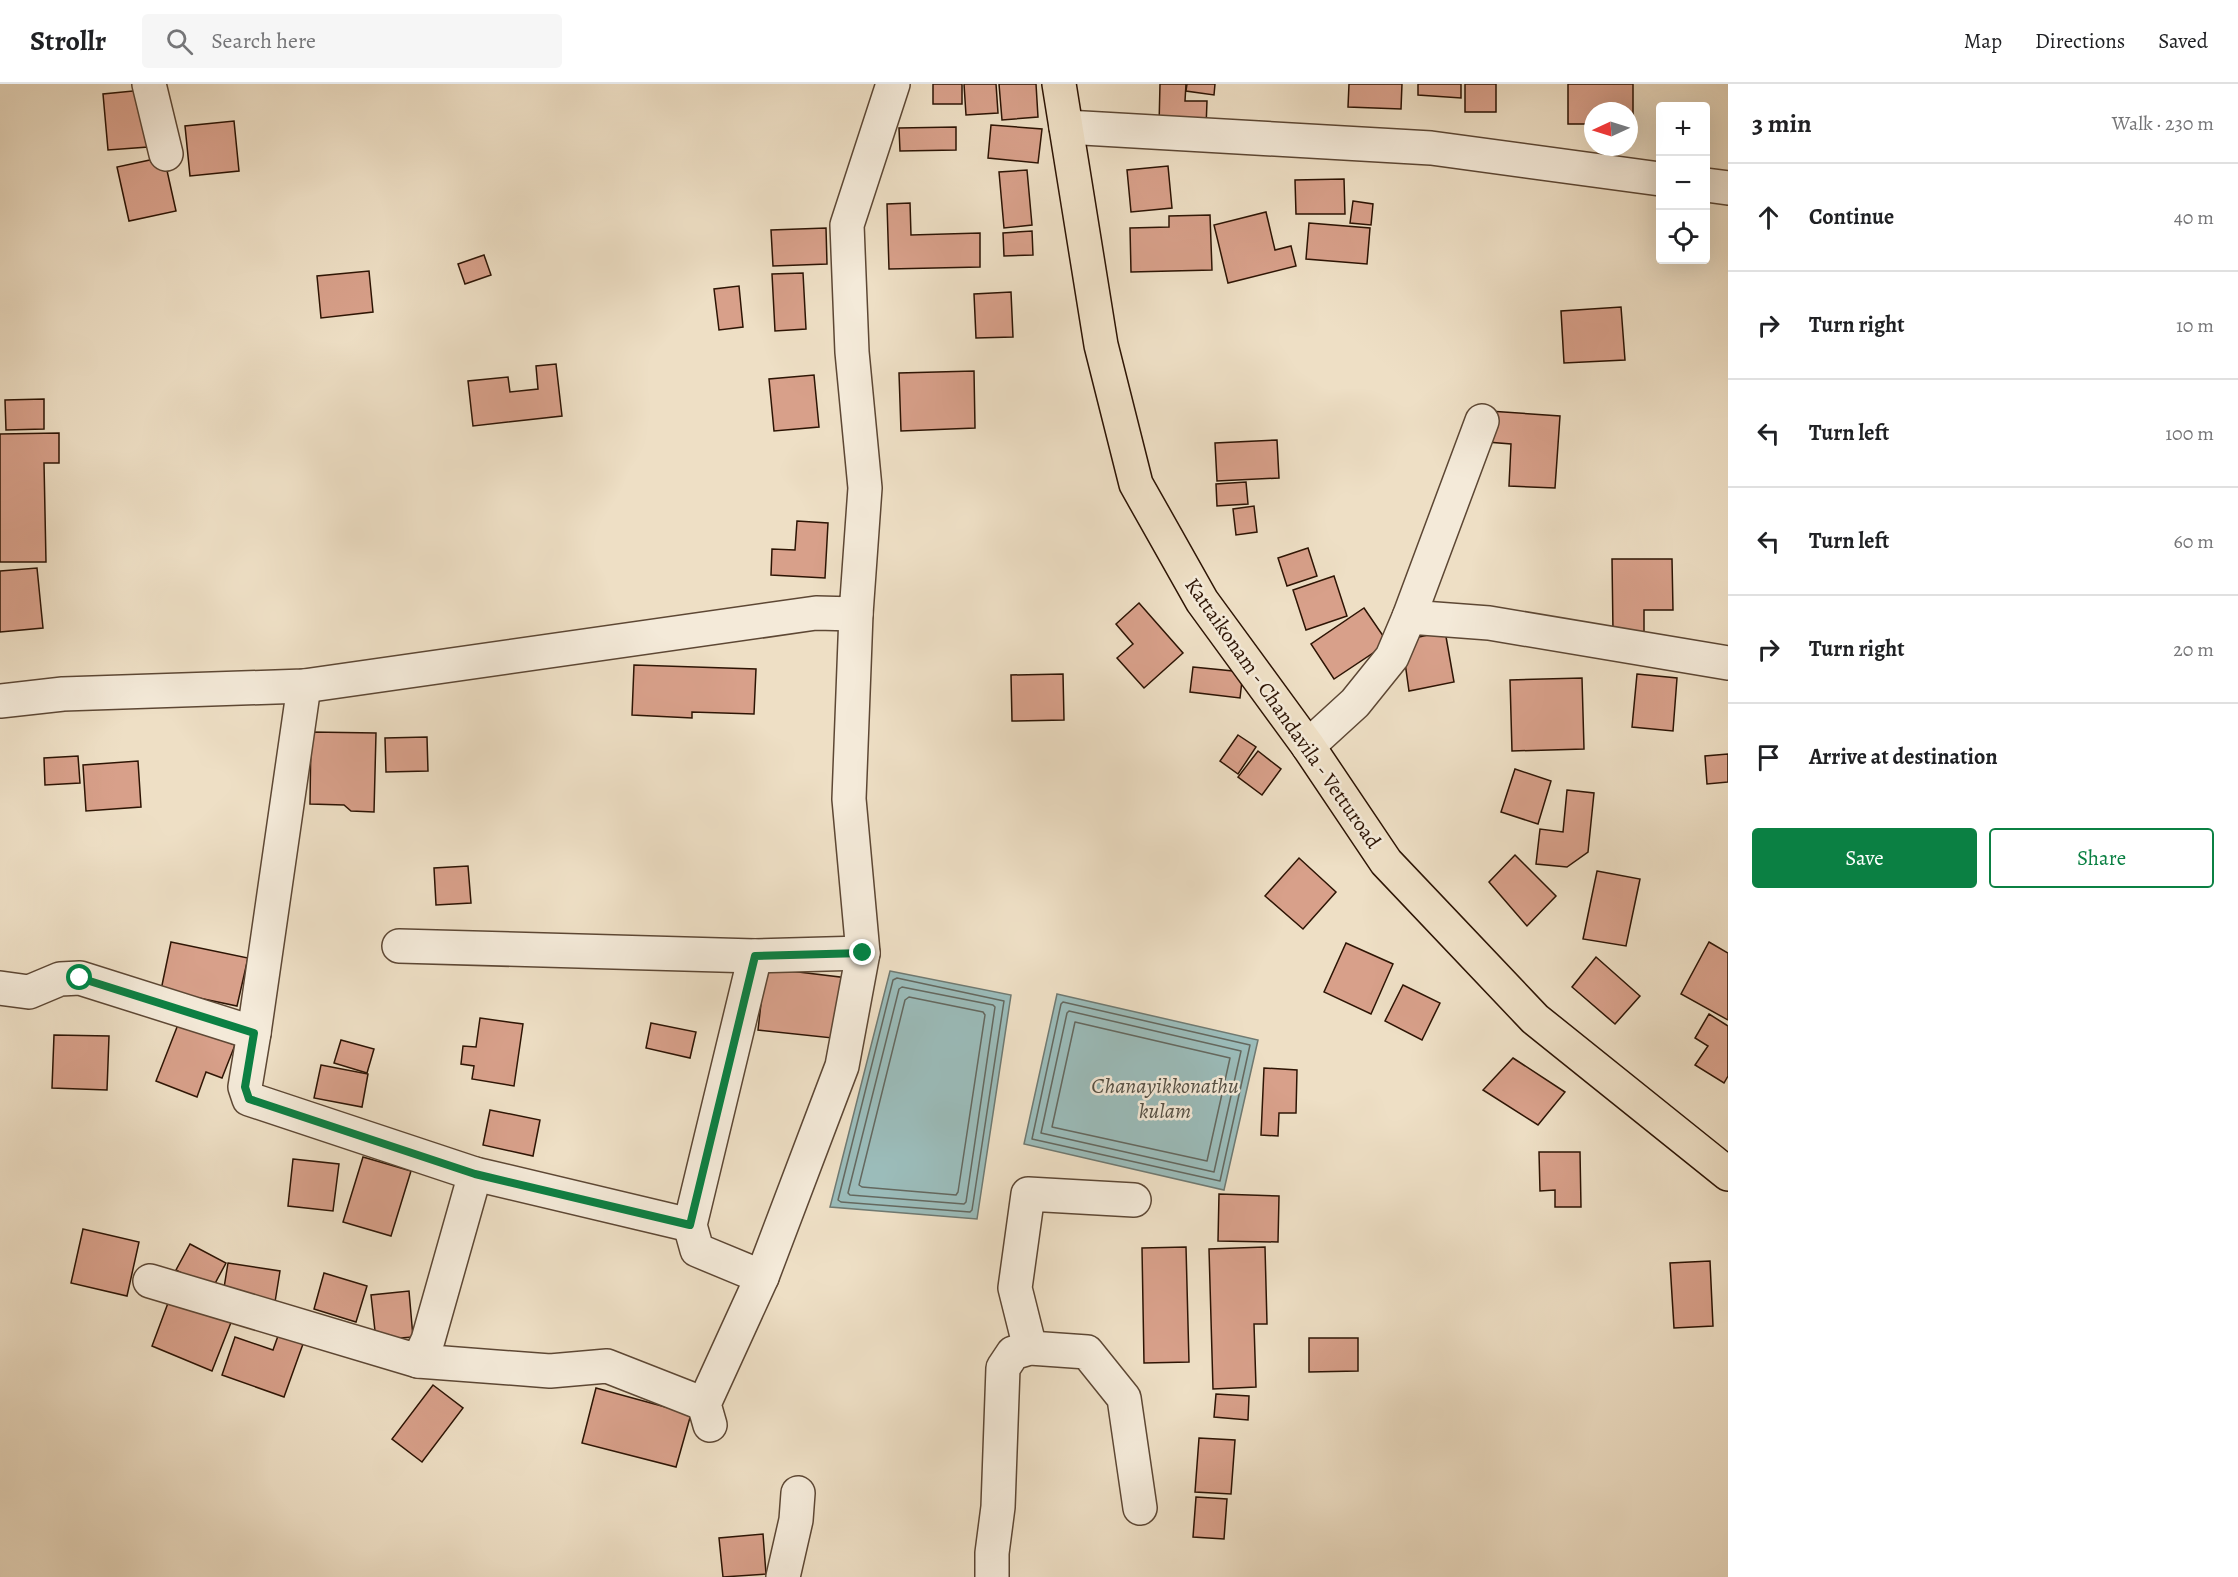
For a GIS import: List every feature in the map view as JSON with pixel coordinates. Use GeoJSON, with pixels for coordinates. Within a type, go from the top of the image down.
{"type":"FeatureCollection","features":[{"type":"Feature","properties":{"kind":"main road","name":"Kattaikonam - Chandavila - Vetturoad"},"geometry":{"type":"LineString","coordinates":[[1059,84],[1101,345],[1136,484],[1202,601],[1308,746],[1386,862],[1535,1018],[1728,1174]]}},
{"type":"Feature","properties":{"kind":"street"},"geometry":{"type":"LineString","coordinates":[[149,84],[166,154]]}},
{"type":"Feature","properties":{"kind":"street"},"geometry":{"type":"LineString","coordinates":[[150,1281],[418,1362],[550,1371],[607,1366],[707,1414],[842,1066],[863,953],[849,799],[856,614],[865,488],[852,352],[847,225],[892,84]]}},
{"type":"Feature","properties":{"kind":"street"},"geometry":{"type":"LineString","coordinates":[[1066,127],[1431,148],[1656,178]]}},
{"type":"Feature","properties":{"kind":"street"},"geometry":{"type":"LineString","coordinates":[[1710,186],[1728,188]]}},
{"type":"Feature","properties":{"kind":"street"},"geometry":{"type":"LineString","coordinates":[[1308,746],[1355,703],[1392,657],[1482,421]]}},
{"type":"Feature","properties":{"kind":"street"},"geometry":{"type":"LineString","coordinates":[[0,701],[63,694],[304,686],[816,613],[856,614]]}},
{"type":"Feature","properties":{"kind":"street"},"geometry":{"type":"LineString","coordinates":[[1409,617],[1490,623],[1728,663]]}},
{"type":"Feature","properties":{"kind":"street"},"geometry":{"type":"LineString","coordinates":[[304,686],[245,1087],[249,1099],[475,1174],[690,1225]]}},
{"type":"Feature","properties":{"kind":"street"},"geometry":{"type":"LineString","coordinates":[[399,946],[755,956],[863,953]]}},
{"type":"Feature","properties":{"kind":"street"},"geometry":{"type":"LineString","coordinates":[[755,956],[690,1225],[697,1250],[762,1277]]}},
{"type":"Feature","properties":{"kind":"street"},"geometry":{"type":"LineString","coordinates":[[0,988],[29,992],[60,979],[80,978],[254,1033]]}},
{"type":"Feature","properties":{"kind":"street"},"geometry":{"type":"LineString","coordinates":[[418,1362],[428,1340],[475,1174]]}},
{"type":"Feature","properties":{"kind":"street"},"geometry":{"type":"LineString","coordinates":[[1030,1348],[1015,1288],[1028,1194],[1134,1200]]}},
{"type":"Feature","properties":{"kind":"street"},"geometry":{"type":"LineString","coordinates":[[992,1577],[992,1553],[998,1507],[1003,1368],[1013,1353],[1030,1348],[1087,1352],[1124,1398],[1140,1508]]}},
{"type":"Feature","properties":{"kind":"street"},"geometry":{"type":"LineString","coordinates":[[783,1577],[796,1520],[798,1493]]}},
{"type":"Feature","properties":{"kind":"water"},"geometry":{"type":"Polygon","coordinates":[[[890,971],[1011,995],[977,1219],[830,1207],[890,971]]]}},
{"type":"Feature","properties":{"kind":"water","name":"Chanayikkonathu kulam"},"geometry":{"type":"Polygon","coordinates":[[[1057,994],[1258,1040],[1224,1190],[1024,1144],[1057,994]]]}},
{"type":"Feature","properties":{"kind":"building"},"geometry":{"type":"Polygon","coordinates":[[[933,84],[962,84],[962,104],[933,104],[933,84]]]}},
{"type":"Feature","properties":{"kind":"building"},"geometry":{"type":"Polygon","coordinates":[[[964,84],[996,84],[998,113],[966,115],[964,84]]]}},
{"type":"Feature","properties":{"kind":"building"},"geometry":{"type":"Polygon","coordinates":[[[999,84],[1036,84],[1038,117],[1002,120],[999,84]]]}},
{"type":"Feature","properties":{"kind":"building"},"geometry":{"type":"Polygon","coordinates":[[[1160,84],[1186,84],[1185,101],[1207,101],[1206,128],[1159,126],[1160,84]]]}},
{"type":"Feature","properties":{"kind":"building"},"geometry":{"type":"Polygon","coordinates":[[[1187,84],[1215,84],[1214,95],[1186,91],[1187,84]]]}},
{"type":"Feature","properties":{"kind":"building"},"geometry":{"type":"Polygon","coordinates":[[[1349,84],[1402,84],[1401,109],[1348,107],[1349,84]]]}},
{"type":"Feature","properties":{"kind":"building"},"geometry":{"type":"Polygon","coordinates":[[[1418,84],[1461,84],[1461,98],[1418,95],[1418,84]]]}},
{"type":"Feature","properties":{"kind":"building"},"geometry":{"type":"Polygon","coordinates":[[[1465,84],[1496,84],[1496,112],[1465,112],[1465,84]]]}},
{"type":"Feature","properties":{"kind":"building"},"geometry":{"type":"Polygon","coordinates":[[[1568,84],[1633,84],[1633,102],[1584,102],[1584,124],[1568,124],[1568,84]]]}},
{"type":"Feature","properties":{"kind":"building"},"geometry":{"type":"Polygon","coordinates":[[[143,90],[148,147],[108,150],[103,94],[143,90]]]}},
{"type":"Feature","properties":{"kind":"building"},"geometry":{"type":"Polygon","coordinates":[[[234,121],[239,171],[190,176],[185,126],[234,121]]]}},
{"type":"Feature","properties":{"kind":"building"},"geometry":{"type":"Polygon","coordinates":[[[991,125],[1042,129],[1038,163],[988,158],[991,125]]]}},
{"type":"Feature","properties":{"kind":"building"},"geometry":{"type":"Polygon","coordinates":[[[956,127],[956,150],[900,151],[899,128],[956,127]]]}},
{"type":"Feature","properties":{"kind":"building"},"geometry":{"type":"Polygon","coordinates":[[[164,157],[176,211],[129,221],[117,167],[164,157]]]}},
{"type":"Feature","properties":{"kind":"building"},"geometry":{"type":"Polygon","coordinates":[[[1168,166],[1172,208],[1131,212],[1127,170],[1168,166]]]}},
{"type":"Feature","properties":{"kind":"building"},"geometry":{"type":"Polygon","coordinates":[[[1027,170],[1032,225],[1004,228],[999,172],[1027,170]]]}},
{"type":"Feature","properties":{"kind":"building"},"geometry":{"type":"Polygon","coordinates":[[[1344,179],[1345,214],[1296,214],[1295,180],[1344,179]]]}},
{"type":"Feature","properties":{"kind":"building"},"geometry":{"type":"Polygon","coordinates":[[[1353,201],[1373,204],[1371,225],[1350,223],[1353,201]]]}},
{"type":"Feature","properties":{"kind":"building"},"geometry":{"type":"Polygon","coordinates":[[[910,203],[911,235],[980,233],[980,267],[889,269],[887,204],[910,203]]]}},
{"type":"Feature","properties":{"kind":"building"},"geometry":{"type":"Polygon","coordinates":[[[1266,212],[1275,250],[1291,246],[1296,266],[1228,283],[1214,225],[1266,212]]]}},
{"type":"Feature","properties":{"kind":"building"},"geometry":{"type":"Polygon","coordinates":[[[1210,215],[1212,270],[1131,272],[1130,228],[1169,227],[1169,216],[1210,215]]]}},
{"type":"Feature","properties":{"kind":"building"},"geometry":{"type":"Polygon","coordinates":[[[1309,223],[1370,228],[1367,264],[1306,259],[1309,223]]]}},
{"type":"Feature","properties":{"kind":"building"},"geometry":{"type":"Polygon","coordinates":[[[826,228],[827,264],[773,266],[771,230],[826,228]]]}},
{"type":"Feature","properties":{"kind":"building"},"geometry":{"type":"Polygon","coordinates":[[[1032,231],[1033,255],[1004,256],[1003,233],[1032,231]]]}},
{"type":"Feature","properties":{"kind":"building"},"geometry":{"type":"Polygon","coordinates":[[[484,255],[491,275],[465,284],[458,264],[484,255]]]}},
{"type":"Feature","properties":{"kind":"building"},"geometry":{"type":"Polygon","coordinates":[[[369,271],[373,312],[321,318],[317,276],[369,271]]]}},
{"type":"Feature","properties":{"kind":"building"},"geometry":{"type":"Polygon","coordinates":[[[803,273],[806,329],[775,331],[772,274],[803,273]]]}},
{"type":"Feature","properties":{"kind":"building"},"geometry":{"type":"Polygon","coordinates":[[[739,286],[743,327],[719,330],[714,289],[739,286]]]}},
{"type":"Feature","properties":{"kind":"building"},"geometry":{"type":"Polygon","coordinates":[[[1011,292],[1013,337],[976,338],[974,294],[1011,292]]]}},
{"type":"Feature","properties":{"kind":"building"},"geometry":{"type":"Polygon","coordinates":[[[1621,307],[1625,360],[1564,363],[1561,311],[1621,307]]]}},
{"type":"Feature","properties":{"kind":"building"},"geometry":{"type":"Polygon","coordinates":[[[556,364],[562,416],[473,426],[468,381],[508,377],[510,392],[538,389],[536,366],[556,364]]]}},
{"type":"Feature","properties":{"kind":"building"},"geometry":{"type":"Polygon","coordinates":[[[974,371],[975,428],[901,431],[899,373],[974,371]]]}},
{"type":"Feature","properties":{"kind":"building"},"geometry":{"type":"Polygon","coordinates":[[[814,375],[819,427],[774,431],[769,379],[814,375]]]}},
{"type":"Feature","properties":{"kind":"building"},"geometry":{"type":"Polygon","coordinates":[[[44,399],[44,429],[6,430],[5,400],[44,399]]]}},
{"type":"Feature","properties":{"kind":"building"},"geometry":{"type":"Polygon","coordinates":[[[1489,411],[1560,416],[1555,488],[1509,486],[1511,444],[1487,442],[1489,411]]]}},
{"type":"Feature","properties":{"kind":"building"},"geometry":{"type":"Polygon","coordinates":[[[59,433],[59,463],[44,463],[46,562],[0,562],[0,434],[59,433]]]}},
{"type":"Feature","properties":{"kind":"building"},"geometry":{"type":"Polygon","coordinates":[[[1277,440],[1279,478],[1217,481],[1215,443],[1277,440]]]}},
{"type":"Feature","properties":{"kind":"building"},"geometry":{"type":"Polygon","coordinates":[[[1246,482],[1248,504],[1217,506],[1216,484],[1246,482]]]}},
{"type":"Feature","properties":{"kind":"building"},"geometry":{"type":"Polygon","coordinates":[[[1254,506],[1257,532],[1236,535],[1233,509],[1254,506]]]}},
{"type":"Feature","properties":{"kind":"building"},"geometry":{"type":"Polygon","coordinates":[[[797,521],[828,523],[825,578],[771,575],[772,549],[795,550],[797,521]]]}},
{"type":"Feature","properties":{"kind":"building"},"geometry":{"type":"Polygon","coordinates":[[[1308,548],[1317,576],[1287,586],[1278,558],[1308,548]]]}},
{"type":"Feature","properties":{"kind":"building"},"geometry":{"type":"Polygon","coordinates":[[[1612,559],[1672,559],[1673,610],[1644,610],[1644,632],[1613,632],[1612,559]]]}},
{"type":"Feature","properties":{"kind":"building"},"geometry":{"type":"Polygon","coordinates":[[[37,568],[43,628],[0,632],[0,571],[37,568]]]}},
{"type":"Feature","properties":{"kind":"building"},"geometry":{"type":"Polygon","coordinates":[[[1334,576],[1347,616],[1306,630],[1293,590],[1334,576]]]}},
{"type":"Feature","properties":{"kind":"building"},"geometry":{"type":"Polygon","coordinates":[[[1139,603],[1183,653],[1144,688],[1117,658],[1133,644],[1116,624],[1139,603]]]}},
{"type":"Feature","properties":{"kind":"building"},"geometry":{"type":"Polygon","coordinates":[[[1364,608],[1388,643],[1334,679],[1311,644],[1364,608]]]}},
{"type":"Feature","properties":{"kind":"building"},"geometry":{"type":"Polygon","coordinates":[[[1445,631],[1454,682],[1409,691],[1402,641],[1445,631]]]}},
{"type":"Feature","properties":{"kind":"building"},"geometry":{"type":"Polygon","coordinates":[[[634,665],[756,669],[754,714],[692,712],[692,718],[632,715],[634,665]]]}},
{"type":"Feature","properties":{"kind":"building"},"geometry":{"type":"Polygon","coordinates":[[[1193,667],[1243,672],[1240,698],[1190,692],[1193,667]]]}},
{"type":"Feature","properties":{"kind":"building"},"geometry":{"type":"Polygon","coordinates":[[[1063,674],[1064,720],[1012,721],[1011,675],[1063,674]]]}},
{"type":"Feature","properties":{"kind":"building"},"geometry":{"type":"Polygon","coordinates":[[[1637,674],[1677,678],[1673,731],[1632,727],[1637,674]]]}},
{"type":"Feature","properties":{"kind":"building"},"geometry":{"type":"Polygon","coordinates":[[[1582,678],[1584,749],[1512,751],[1510,680],[1582,678]]]}},
{"type":"Feature","properties":{"kind":"building"},"geometry":{"type":"Polygon","coordinates":[[[311,732],[376,733],[374,812],[351,811],[344,805],[310,804],[311,732]]]}},
{"type":"Feature","properties":{"kind":"building"},"geometry":{"type":"Polygon","coordinates":[[[1238,735],[1256,747],[1238,774],[1220,761],[1238,735]]]}},
{"type":"Feature","properties":{"kind":"building"},"geometry":{"type":"Polygon","coordinates":[[[427,737],[428,771],[386,772],[385,738],[427,737]]]}},
{"type":"Feature","properties":{"kind":"building"},"geometry":{"type":"Polygon","coordinates":[[[1258,751],[1281,769],[1262,795],[1238,777],[1258,751]]]}},
{"type":"Feature","properties":{"kind":"building"},"geometry":{"type":"Polygon","coordinates":[[[1728,754],[1728,782],[1707,784],[1705,756],[1728,754]]]}},
{"type":"Feature","properties":{"kind":"building"},"geometry":{"type":"Polygon","coordinates":[[[78,756],[80,783],[45,785],[44,758],[78,756]]]}},
{"type":"Feature","properties":{"kind":"building"},"geometry":{"type":"Polygon","coordinates":[[[138,761],[141,807],[86,811],[83,765],[138,761]]]}},
{"type":"Feature","properties":{"kind":"building"},"geometry":{"type":"Polygon","coordinates":[[[1515,769],[1551,781],[1538,824],[1501,812],[1515,769]]]}},
{"type":"Feature","properties":{"kind":"building"},"geometry":{"type":"Polygon","coordinates":[[[1567,790],[1594,793],[1588,852],[1567,867],[1536,864],[1540,829],[1563,832],[1567,790]]]}},
{"type":"Feature","properties":{"kind":"building"},"geometry":{"type":"Polygon","coordinates":[[[1515,855],[1556,896],[1527,926],[1489,882],[1515,855]]]}},
{"type":"Feature","properties":{"kind":"building"},"geometry":{"type":"Polygon","coordinates":[[[1299,858],[1336,892],[1303,929],[1265,896],[1299,858]]]}},
{"type":"Feature","properties":{"kind":"building"},"geometry":{"type":"Polygon","coordinates":[[[468,866],[471,903],[436,905],[434,868],[468,866]]]}},
{"type":"Feature","properties":{"kind":"building"},"geometry":{"type":"Polygon","coordinates":[[[1597,871],[1640,879],[1626,946],[1583,939],[1597,871]]]}},
{"type":"Feature","properties":{"kind":"building"},"geometry":{"type":"Polygon","coordinates":[[[171,942],[248,958],[237,1006],[161,990],[171,942]]]}},
{"type":"Feature","properties":{"kind":"building"},"geometry":{"type":"Polygon","coordinates":[[[1709,942],[1728,953],[1728,1020],[1681,994],[1709,942]]]}},
{"type":"Feature","properties":{"kind":"building"},"geometry":{"type":"Polygon","coordinates":[[[1346,943],[1393,964],[1371,1014],[1324,992],[1346,943]]]}},
{"type":"Feature","properties":{"kind":"building"},"geometry":{"type":"Polygon","coordinates":[[[1596,957],[1640,996],[1615,1024],[1572,987],[1596,957]]]}},
{"type":"Feature","properties":{"kind":"building"},"geometry":{"type":"Polygon","coordinates":[[[765,968],[848,978],[842,1039],[758,1030],[765,968]]]}},
{"type":"Feature","properties":{"kind":"building"},"geometry":{"type":"Polygon","coordinates":[[[1403,985],[1440,1003],[1422,1040],[1385,1021],[1403,985]]]}},
{"type":"Feature","properties":{"kind":"building"},"geometry":{"type":"Polygon","coordinates":[[[1709,1014],[1728,1026],[1728,1076],[1724,1083],[1695,1065],[1708,1046],[1695,1038],[1709,1014]]]}},
{"type":"Feature","properties":{"kind":"building"},"geometry":{"type":"Polygon","coordinates":[[[480,1018],[523,1024],[514,1086],[472,1079],[474,1066],[461,1064],[463,1046],[476,1047],[480,1018]]]}},
{"type":"Feature","properties":{"kind":"building"},"geometry":{"type":"Polygon","coordinates":[[[179,1022],[235,1045],[222,1078],[206,1072],[197,1097],[156,1081],[179,1022]]]}},
{"type":"Feature","properties":{"kind":"building"},"geometry":{"type":"Polygon","coordinates":[[[651,1023],[696,1032],[690,1058],[646,1048],[651,1023]]]}},
{"type":"Feature","properties":{"kind":"building"},"geometry":{"type":"Polygon","coordinates":[[[54,1035],[109,1036],[107,1090],[52,1088],[54,1035]]]}},
{"type":"Feature","properties":{"kind":"building"},"geometry":{"type":"Polygon","coordinates":[[[341,1040],[374,1049],[367,1073],[334,1063],[341,1040]]]}},
{"type":"Feature","properties":{"kind":"building"},"geometry":{"type":"Polygon","coordinates":[[[1513,1058],[1565,1092],[1538,1125],[1483,1090],[1513,1058]]]}},
{"type":"Feature","properties":{"kind":"building"},"geometry":{"type":"Polygon","coordinates":[[[321,1065],[368,1074],[362,1107],[314,1098],[321,1065]]]}},
{"type":"Feature","properties":{"kind":"building"},"geometry":{"type":"Polygon","coordinates":[[[1264,1068],[1297,1070],[1296,1113],[1279,1113],[1278,1136],[1261,1135],[1264,1068]]]}},
{"type":"Feature","properties":{"kind":"building"},"geometry":{"type":"Polygon","coordinates":[[[490,1110],[540,1120],[533,1156],[483,1145],[490,1110]]]}},
{"type":"Feature","properties":{"kind":"building"},"geometry":{"type":"Polygon","coordinates":[[[1539,1152],[1580,1152],[1581,1207],[1555,1207],[1555,1190],[1540,1191],[1539,1152]]]}},
{"type":"Feature","properties":{"kind":"building"},"geometry":{"type":"Polygon","coordinates":[[[363,1157],[411,1171],[391,1236],[343,1222],[363,1157]]]}},
{"type":"Feature","properties":{"kind":"building"},"geometry":{"type":"Polygon","coordinates":[[[293,1159],[339,1164],[333,1211],[288,1206],[293,1159]]]}},
{"type":"Feature","properties":{"kind":"building"},"geometry":{"type":"Polygon","coordinates":[[[1219,1194],[1279,1196],[1278,1242],[1218,1241],[1219,1194]]]}},
{"type":"Feature","properties":{"kind":"building"},"geometry":{"type":"Polygon","coordinates":[[[83,1229],[139,1242],[127,1296],[71,1283],[83,1229]]]}},
{"type":"Feature","properties":{"kind":"building"},"geometry":{"type":"Polygon","coordinates":[[[190,1244],[226,1263],[212,1289],[176,1270],[190,1244]]]}},
{"type":"Feature","properties":{"kind":"building"},"geometry":{"type":"Polygon","coordinates":[[[1186,1247],[1189,1362],[1144,1363],[1142,1248],[1186,1247]]]}},
{"type":"Feature","properties":{"kind":"building"},"geometry":{"type":"Polygon","coordinates":[[[1265,1247],[1267,1324],[1254,1324],[1256,1387],[1213,1389],[1209,1249],[1265,1247]]]}},
{"type":"Feature","properties":{"kind":"building"},"geometry":{"type":"Polygon","coordinates":[[[1710,1261],[1713,1326],[1674,1328],[1670,1263],[1710,1261]]]}},
{"type":"Feature","properties":{"kind":"building"},"geometry":{"type":"Polygon","coordinates":[[[228,1263],[280,1271],[275,1302],[223,1294],[228,1263]]]}},
{"type":"Feature","properties":{"kind":"building"},"geometry":{"type":"Polygon","coordinates":[[[324,1273],[367,1286],[356,1322],[314,1309],[324,1273]]]}},
{"type":"Feature","properties":{"kind":"building"},"geometry":{"type":"Polygon","coordinates":[[[409,1291],[413,1337],[376,1340],[371,1295],[409,1291]]]}},
{"type":"Feature","properties":{"kind":"building"},"geometry":{"type":"Polygon","coordinates":[[[171,1295],[232,1320],[212,1371],[152,1346],[171,1295]]]}},
{"type":"Feature","properties":{"kind":"building"},"geometry":{"type":"Polygon","coordinates":[[[278,1336],[303,1344],[284,1397],[222,1375],[235,1337],[273,1350],[278,1336]]]}},
{"type":"Feature","properties":{"kind":"building"},"geometry":{"type":"Polygon","coordinates":[[[1309,1338],[1358,1338],[1358,1371],[1309,1372],[1309,1338]]]}},
{"type":"Feature","properties":{"kind":"building"},"geometry":{"type":"Polygon","coordinates":[[[433,1385],[463,1408],[422,1462],[392,1439],[433,1385]]]}},
{"type":"Feature","properties":{"kind":"building"},"geometry":{"type":"Polygon","coordinates":[[[596,1388],[691,1414],[676,1467],[582,1443],[596,1388]]]}},
{"type":"Feature","properties":{"kind":"building"},"geometry":{"type":"Polygon","coordinates":[[[1216,1394],[1249,1396],[1248,1420],[1214,1417],[1216,1394]]]}},
{"type":"Feature","properties":{"kind":"building"},"geometry":{"type":"Polygon","coordinates":[[[1199,1438],[1235,1440],[1231,1494],[1195,1492],[1199,1438]]]}},
{"type":"Feature","properties":{"kind":"building"},"geometry":{"type":"Polygon","coordinates":[[[1196,1497],[1227,1499],[1224,1539],[1193,1537],[1196,1497]]]}},
{"type":"Feature","properties":{"kind":"building"},"geometry":{"type":"Polygon","coordinates":[[[763,1534],[766,1574],[723,1577],[719,1538],[763,1534]]]}},
{"type":"Feature","properties":{"kind":"route"},"geometry":{"type":"LineString","coordinates":[[80,978],[254,1033],[245,1087],[249,1099],[475,1174],[690,1225],[755,956],[863,953]]}}]}
